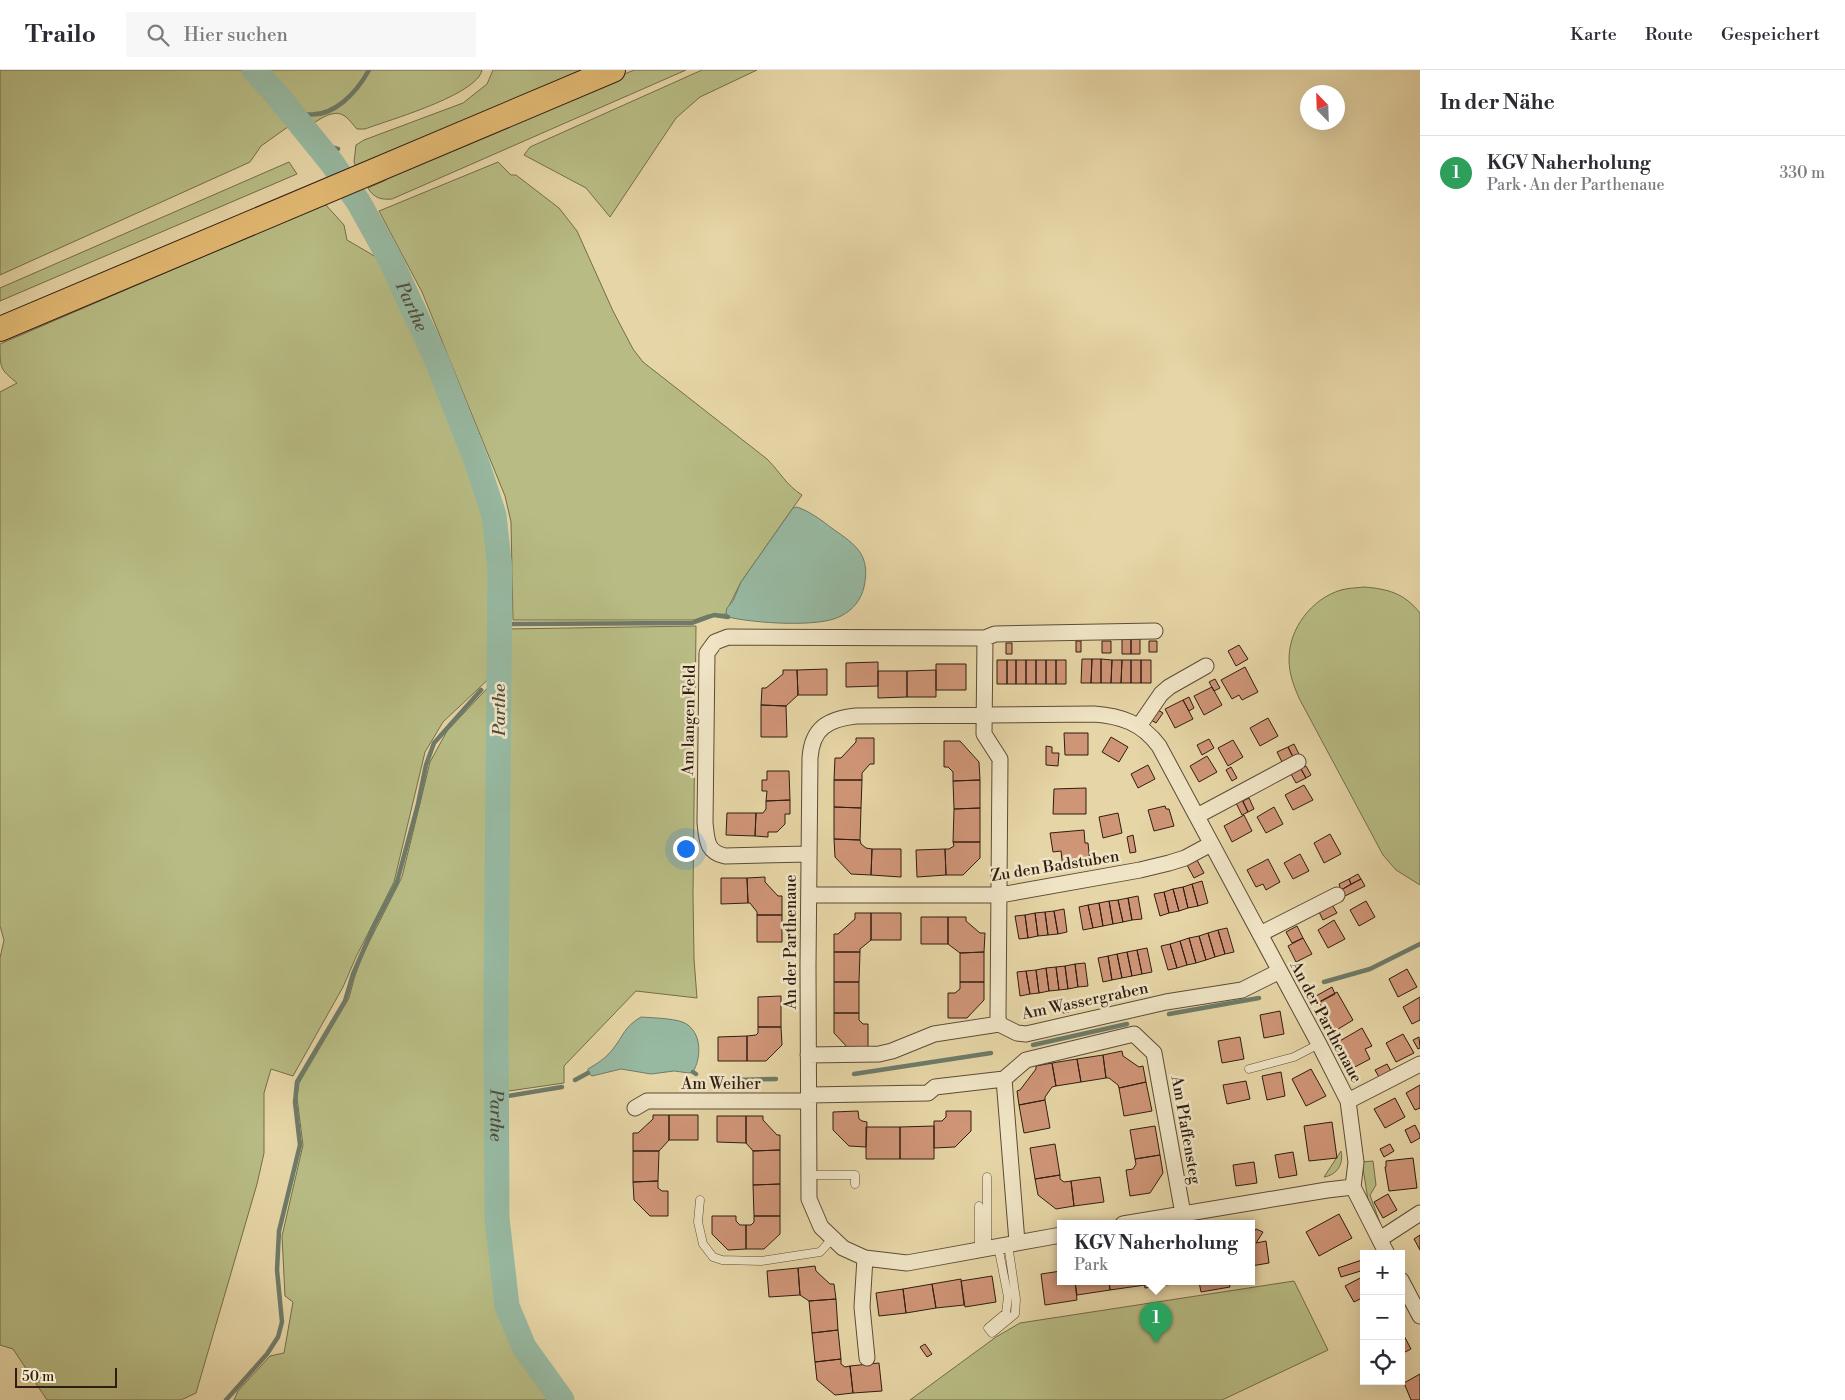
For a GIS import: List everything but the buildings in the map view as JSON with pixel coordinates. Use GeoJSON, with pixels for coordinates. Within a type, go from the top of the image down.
{"type":"FeatureCollection","features":[{"type":"Feature","properties":{"kind":"main road"},"geometry":{"type":"LineString","coordinates":[[0,329],[613,70]]}},
{"type":"Feature","properties":{"kind":"street","name":"Am langen Feld"},"geometry":{"type":"LineString","coordinates":[[809,854],[724,856],[715,854],[709,846],[705,823],[708,653],[715,642],[728,637],[985,638],[995,634],[1155,632]]}},
{"type":"Feature","properties":{"kind":"street"},"geometry":{"type":"LineString","coordinates":[[985,638],[984,734],[1000,759],[998,1017],[1000,1024]]}},
{"type":"Feature","properties":{"kind":"street"},"geometry":{"type":"LineString","coordinates":[[1139,726],[1161,694],[1169,687],[1206,666]]}},
{"type":"Feature","properties":{"kind":"street","name":"An der Parthenaue"},"geometry":{"type":"LineString","coordinates":[[1057,1236],[907,1262],[865,1258],[843,1248],[821,1227],[809,1198],[810,752],[812,743],[820,729],[832,720],[856,716],[1094,714],[1114,716],[1139,726],[1151,736],[1159,746],[1197,816],[1348,1101],[1356,1162],[1353,1188]]}},
{"type":"Feature","properties":{"kind":"street"},"geometry":{"type":"LineString","coordinates":[[1197,816],[1298,762]]}},
{"type":"Feature","properties":{"kind":"street","name":"Zu den Badstuben"},"geometry":{"type":"LineString","coordinates":[[810,895],[1000,895],[1160,865],[1184,858],[1211,844]]}},
{"type":"Feature","properties":{"kind":"street"},"geometry":{"type":"LineString","coordinates":[[1260,934],[1337,895]]}},
{"type":"Feature","properties":{"kind":"street","name":"Am Wassergraben"},"geometry":{"type":"LineString","coordinates":[[808,1055],[879,1054],[892,1051],[934,1034],[1000,1024],[1017,1033],[1026,1034],[1166,1002],[1242,990],[1280,971]]}},
{"type":"Feature","properties":{"kind":"street","name":"Am Pfaffensteg"},"geometry":{"type":"LineString","coordinates":[[1004,1079],[1026,1060],[1134,1034],[1154,1053],[1183,1214]]}},
{"type":"Feature","properties":{"kind":"street"},"geometry":{"type":"LineString","coordinates":[[1348,1101],[1420,1064]]}},
{"type":"Feature","properties":{"kind":"street"},"geometry":{"type":"LineString","coordinates":[[809,1098],[928,1093],[935,1087],[1004,1079],[998,1246]]}},
{"type":"Feature","properties":{"kind":"street","name":"Am Weiher"},"geometry":{"type":"LineString","coordinates":[[636,1108],[647,1101],[809,1098]]}},
{"type":"Feature","properties":{"kind":"street"},"geometry":{"type":"LineString","coordinates":[[1147,1220],[1327,1190],[1353,1188],[1385,1250]]}},
{"type":"Feature","properties":{"kind":"street"},"geometry":{"type":"LineString","coordinates":[[1380,1239],[1420,1213]]}},
{"type":"Feature","properties":{"kind":"street"},"geometry":{"type":"LineString","coordinates":[[865,1258],[862,1306],[867,1358]]}},
{"type":"Feature","properties":{"kind":"street"},"geometry":{"type":"LineString","coordinates":[[1405,1288],[1420,1316]]}},
{"type":"Feature","properties":{"kind":"lane"},"geometry":{"type":"LineString","coordinates":[[1249,1068],[1294,1057],[1319,1044]]}},
{"type":"Feature","properties":{"kind":"lane"},"geometry":{"type":"LineString","coordinates":[[809,1175],[855,1175],[856,1184]]}},
{"type":"Feature","properties":{"kind":"lane"},"geometry":{"type":"LineString","coordinates":[[979,1206],[998,1246],[1016,1299],[1015,1314],[992,1333],[988,1328],[1006,1313],[1008,1297],[998,1246],[987,1177]]}},
{"type":"Feature","properties":{"kind":"lane"},"geometry":{"type":"LineString","coordinates":[[700,1200],[698,1222],[703,1244],[713,1257],[722,1260],[761,1260],[820,1252],[833,1238]]}},
{"type":"Feature","properties":{"kind":"shaded area"},"geometry":{"type":"Polygon","coordinates":[[[0,70],[241,70],[292,124],[261,146],[250,162],[0,275],[0,70]]]}},
{"type":"Feature","properties":{"kind":"shaded area"},"geometry":{"type":"Polygon","coordinates":[[[264,70],[482,70],[477,79],[465,88],[431,106],[365,129],[357,129],[346,117],[337,113],[312,124],[264,70]]]}},
{"type":"Feature","properties":{"kind":"shaded area"},"geometry":{"type":"Polygon","coordinates":[[[493,70],[590,70],[357,169],[354,162],[356,145],[364,140],[463,103],[487,84],[493,70]]]}},
{"type":"Feature","properties":{"kind":"shaded area"},"geometry":{"type":"Polygon","coordinates":[[[634,70],[686,70],[392,199],[378,198],[368,188],[386,180],[385,177],[634,70]]]}},
{"type":"Feature","properties":{"kind":"shaded area"},"geometry":{"type":"Polygon","coordinates":[[[702,70],[757,70],[700,97],[676,118],[610,217],[586,188],[524,155],[530,147],[702,70]]]}},
{"type":"Feature","properties":{"kind":"shaded area"},"geometry":{"type":"Polygon","coordinates":[[[289,162],[297,174],[0,301],[0,288],[289,162]]]}},
{"type":"Feature","properties":{"kind":"shaded area"},"geometry":{"type":"Polygon","coordinates":[[[498,162],[511,175],[516,175],[559,208],[577,231],[613,311],[633,349],[643,362],[767,459],[788,483],[802,495],[741,582],[727,610],[727,614],[708,615],[694,620],[513,620],[511,522],[505,496],[422,292],[379,211],[498,162]]]}},
{"type":"Feature","properties":{"kind":"shaded area"},"geometry":{"type":"Polygon","coordinates":[[[325,204],[344,225],[347,240],[383,261],[423,340],[467,450],[491,520],[495,673],[443,722],[425,752],[394,882],[343,987],[293,1076],[271,1069],[264,1093],[264,1153],[257,1184],[196,1393],[181,1400],[47,1400],[13,1349],[0,1345],[0,958],[4,940],[0,926],[0,392],[17,383],[2,368],[0,344],[325,204]]]}},
{"type":"Feature","properties":{"kind":"shaded area"},"geometry":{"type":"Polygon","coordinates":[[[797,507],[820,519],[849,540],[860,552],[866,576],[863,592],[859,600],[849,611],[841,616],[818,622],[786,623],[728,617],[727,608],[733,601],[741,582],[793,508],[797,507]]]}},
{"type":"Feature","properties":{"kind":"shaded area"},"geometry":{"type":"Polygon","coordinates":[[[1364,587],[1395,593],[1408,601],[1420,613],[1420,885],[1396,870],[1383,855],[1300,700],[1290,670],[1290,648],[1293,637],[1298,626],[1311,608],[1330,594],[1349,588],[1364,587]]]}},
{"type":"Feature","properties":{"kind":"shaded area"},"geometry":{"type":"Polygon","coordinates":[[[696,626],[693,895],[697,998],[636,991],[564,1066],[564,1083],[502,1092],[505,629],[696,626]]]}},
{"type":"Feature","properties":{"kind":"shaded area"},"geometry":{"type":"Polygon","coordinates":[[[495,680],[494,857],[487,1134],[490,1226],[506,1312],[524,1354],[548,1400],[234,1400],[238,1391],[270,1356],[284,1353],[293,1302],[285,1296],[282,1236],[303,1145],[297,1098],[299,1083],[349,998],[362,956],[402,877],[430,762],[447,731],[495,680]]]}},
{"type":"Feature","properties":{"kind":"shaded area"},"geometry":{"type":"Polygon","coordinates":[[[641,1017],[679,1021],[688,1025],[693,1030],[698,1041],[699,1054],[693,1072],[674,1071],[651,1074],[621,1069],[592,1076],[588,1073],[588,1069],[608,1055],[628,1028],[641,1017]]]}},
{"type":"Feature","properties":{"kind":"shaded area"},"geometry":{"type":"Polygon","coordinates":[[[1341,1151],[1342,1156],[1339,1168],[1333,1174],[1324,1177],[1341,1151]]]}},
{"type":"Feature","properties":{"kind":"shaded area"},"geometry":{"type":"Polygon","coordinates":[[[1373,1161],[1376,1185],[1370,1195],[1380,1223],[1378,1224],[1368,1200],[1362,1162],[1373,1161]]]}},
{"type":"Feature","properties":{"kind":"shaded area"},"geometry":{"type":"Polygon","coordinates":[[[1294,1281],[1328,1350],[1222,1400],[910,1400],[996,1337],[1020,1323],[1294,1281]]]}},
{"type":"Feature","properties":{"kind":"waterway","name":"Parthe"},"geometry":{"type":"LineString","coordinates":[[254,70],[332,163],[359,203],[390,259],[437,361],[477,463],[494,515],[500,570],[496,999],[497,1218],[507,1306],[524,1347],[562,1400]]}},
{"type":"Feature","properties":{"kind":"waterway"},"geometry":{"type":"LineString","coordinates":[[287,107],[305,114],[325,112],[334,108],[351,95],[369,70]]}},
{"type":"Feature","properties":{"kind":"waterway"},"geometry":{"type":"LineString","coordinates":[[313,140],[338,149]]}},
{"type":"Feature","properties":{"kind":"waterway"},"geometry":{"type":"LineString","coordinates":[[500,624],[692,623],[714,615],[728,617]]}},
{"type":"Feature","properties":{"kind":"waterway","name":"Parthe"},"geometry":{"type":"LineString","coordinates":[[492,678],[499,671]]}},
{"type":"Feature","properties":{"kind":"waterway"},"geometry":{"type":"LineString","coordinates":[[226,1400],[267,1354],[278,1337],[282,1322],[277,1270],[279,1231],[300,1145],[295,1102],[297,1082],[345,1001],[353,974],[374,926],[397,882],[418,804],[426,765],[434,743],[481,690]]}},
{"type":"Feature","properties":{"kind":"waterway"},"geometry":{"type":"LineString","coordinates":[[1324,982],[1370,969],[1420,944]]}},
{"type":"Feature","properties":{"kind":"waterway"},"geometry":{"type":"LineString","coordinates":[[1169,1014],[1259,998]]}},
{"type":"Feature","properties":{"kind":"waterway"},"geometry":{"type":"LineString","coordinates":[[1033,1045],[1127,1024]]}},
{"type":"Feature","properties":{"kind":"waterway"},"geometry":{"type":"LineString","coordinates":[[854,1074],[991,1053]]}},
{"type":"Feature","properties":{"kind":"waterway"},"geometry":{"type":"LineString","coordinates":[[575,1080],[588,1073]]}},
{"type":"Feature","properties":{"kind":"waterway"},"geometry":{"type":"LineString","coordinates":[[734,1080],[776,1079]]}},
{"type":"Feature","properties":{"kind":"waterway"},"geometry":{"type":"LineString","coordinates":[[496,1098],[562,1087]]}},
{"type":"Feature","properties":{"kind":"place","name":"KGV Naherholung"},"geometry":{"type":"Point","coordinates":[1156,1343]}}]}
